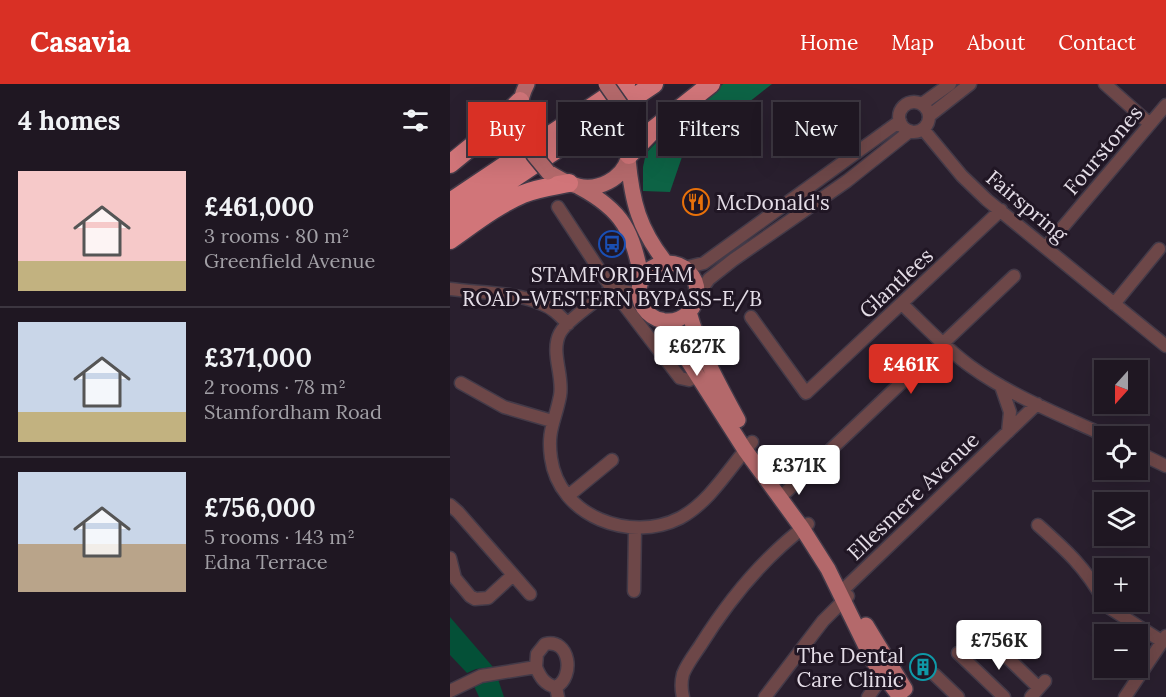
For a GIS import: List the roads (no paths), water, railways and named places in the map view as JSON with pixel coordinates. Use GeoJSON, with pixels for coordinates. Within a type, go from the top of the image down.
{"type":"FeatureCollection","features":[{"type":"Feature","properties":{"kind":"highway"},"geometry":{"type":"LineString","coordinates":[[450,202],[626,84]]}},
{"type":"Feature","properties":{"kind":"highway"},"geometry":{"type":"LineString","coordinates":[[450,221],[654,84]]}},
{"type":"Feature","properties":{"kind":"highway"},"geometry":{"type":"LineString","coordinates":[[629,157],[654,129],[711,84]]}},
{"type":"Feature","properties":{"kind":"highway"},"geometry":{"type":"LineString","coordinates":[[450,164],[483,137],[522,91]]}},
{"type":"Feature","properties":{"kind":"highway"},"geometry":{"type":"LineString","coordinates":[[450,240],[522,194],[537,189],[574,185]]}},
{"type":"Feature","properties":{"kind":"main road"},"geometry":{"type":"LineString","coordinates":[[606,84],[628,120],[633,201],[647,236],[666,263]]}},
{"type":"Feature","properties":{"kind":"main road"},"geometry":{"type":"LineString","coordinates":[[522,91],[519,112],[524,133],[534,155],[548,172],[610,206],[618,215],[635,249],[646,310],[662,320],[705,373],[748,446],[805,526]]}},
{"type":"Feature","properties":{"kind":"main road"},"geometry":{"type":"LineString","coordinates":[[574,185],[588,187],[607,183],[620,173],[629,157]]}},
{"type":"Feature","properties":{"kind":"main road"},"geometry":{"type":"LineString","coordinates":[[641,287],[652,268],[666,263],[684,268],[695,282],[696,297],[689,312],[676,319],[662,320]]}},
{"type":"Feature","properties":{"kind":"main road"},"geometry":{"type":"LineString","coordinates":[[689,312],[705,373]]}},
{"type":"Feature","properties":{"kind":"main road"},"geometry":{"type":"LineString","coordinates":[[748,446],[786,492],[828,569],[846,595],[873,660],[887,671],[910,697]]}},
{"type":"Feature","properties":{"kind":"main road"},"geometry":{"type":"LineString","coordinates":[[887,671],[900,697]]}},
{"type":"Feature","properties":{"kind":"street"},"geometry":{"type":"LineString","coordinates":[[910,131],[900,121],[901,111],[912,102],[922,104],[950,84]]}},
{"type":"Feature","properties":{"kind":"street"},"geometry":{"type":"LineString","coordinates":[[696,297],[709,279],[733,260],[847,181],[910,131],[923,129],[929,116],[970,84]]}},
{"type":"Feature","properties":{"kind":"street"},"geometry":{"type":"LineString","coordinates":[[1105,84],[1150,124]]}},
{"type":"Feature","properties":{"kind":"street"},"geometry":{"type":"LineString","coordinates":[[922,104],[929,116]]}},
{"type":"Feature","properties":{"kind":"street","name":"Fourstones"},"geometry":{"type":"LineString","coordinates":[[1046,247],[1166,105]]}},
{"type":"Feature","properties":{"kind":"street"},"geometry":{"type":"LineString","coordinates":[[684,268],[704,263],[900,121]]}},
{"type":"Feature","properties":{"kind":"street","name":"Fairspring"},"geometry":{"type":"LineString","coordinates":[[923,129],[962,176],[987,200],[1166,346]]}},
{"type":"Feature","properties":{"kind":"street"},"geometry":{"type":"LineString","coordinates":[[558,207],[612,289],[680,378],[689,380],[705,373]]}},
{"type":"Feature","properties":{"kind":"street","name":"Glantlees"},"geometry":{"type":"LineString","coordinates":[[751,317],[806,393],[1001,210]]}},
{"type":"Feature","properties":{"kind":"street"},"geometry":{"type":"LineString","coordinates":[[1114,304],[1159,249]]}},
{"type":"Feature","properties":{"kind":"street"},"geometry":{"type":"LineString","coordinates":[[786,492],[1014,276]]}},
{"type":"Feature","properties":{"kind":"street"},"geometry":{"type":"LineString","coordinates":[[641,287],[612,289],[568,324],[557,339],[560,396],[549,433],[554,473],[568,496],[581,508],[609,523],[635,528],[657,526],[682,517],[702,502],[748,446]]}},
{"type":"Feature","properties":{"kind":"street"},"geometry":{"type":"LineString","coordinates":[[450,289],[524,298],[542,303],[555,311],[568,324]]}},
{"type":"Feature","properties":{"kind":"street"},"geometry":{"type":"LineString","coordinates":[[902,304],[971,367],[1001,386],[1094,430]]}},
{"type":"Feature","properties":{"kind":"street"},"geometry":{"type":"LineString","coordinates":[[461,383],[504,407],[552,421]]}},
{"type":"Feature","properties":{"kind":"street","name":"Ellesmere Avenue"},"geometry":{"type":"LineString","coordinates":[[1001,386],[1010,412],[1008,432]]}},
{"type":"Feature","properties":{"kind":"street","name":"Ellesmere Avenue"},"geometry":{"type":"LineString","coordinates":[[765,697],[823,621],[846,595],[1037,404]]}},
{"type":"Feature","properties":{"kind":"street"},"geometry":{"type":"LineString","coordinates":[[1148,457],[1166,466]]}},
{"type":"Feature","properties":{"kind":"street"},"geometry":{"type":"LineString","coordinates":[[568,496],[612,460]]}},
{"type":"Feature","properties":{"kind":"street"},"geometry":{"type":"LineString","coordinates":[[451,508],[530,594]]}},
{"type":"Feature","properties":{"kind":"street"},"geometry":{"type":"LineString","coordinates":[[1038,525],[1075,558],[1094,584]]}},
{"type":"Feature","properties":{"kind":"street"},"geometry":{"type":"LineString","coordinates":[[683,697],[681,682],[686,667],[716,621],[758,570],[805,526]]}},
{"type":"Feature","properties":{"kind":"street"},"geometry":{"type":"LineString","coordinates":[[634,591],[635,528]]}},
{"type":"Feature","properties":{"kind":"street"},"geometry":{"type":"LineString","coordinates":[[450,558],[455,578],[475,599],[488,598],[513,575]]}},
{"type":"Feature","properties":{"kind":"street"},"geometry":{"type":"LineString","coordinates":[[1117,612],[1164,639],[1125,697]]}},
{"type":"Feature","properties":{"kind":"street"},"geometry":{"type":"LineString","coordinates":[[981,632],[1038,689]]}},
{"type":"Feature","properties":{"kind":"street"},"geometry":{"type":"LineString","coordinates":[[545,644],[555,644],[563,650],[568,668],[557,692],[545,683],[536,667],[537,654],[545,644]]}},
{"type":"Feature","properties":{"kind":"street"},"geometry":{"type":"LineString","coordinates":[[958,653],[1004,697]]}},
{"type":"Feature","properties":{"kind":"street"},"geometry":{"type":"LineString","coordinates":[[450,691],[481,676],[536,667]]}},
{"type":"Feature","properties":{"kind":"street"},"geometry":{"type":"LineString","coordinates":[[867,697],[887,671]]}},
{"type":"Feature","properties":{"kind":"street"},"geometry":{"type":"LineString","coordinates":[[935,675],[958,697]]}},
{"type":"Feature","properties":{"kind":"place","name":"McDonald's"},"geometry":{"type":"Point","coordinates":[696,202]}},
{"type":"Feature","properties":{"kind":"place","name":"STAMFORDHAM ROAD-WESTERN BYPASS-E/B"},"geometry":{"type":"Point","coordinates":[612,244]}},
{"type":"Feature","properties":{"kind":"place","name":"The Dental Care Clinic"},"geometry":{"type":"Point","coordinates":[923,667]}}]}
